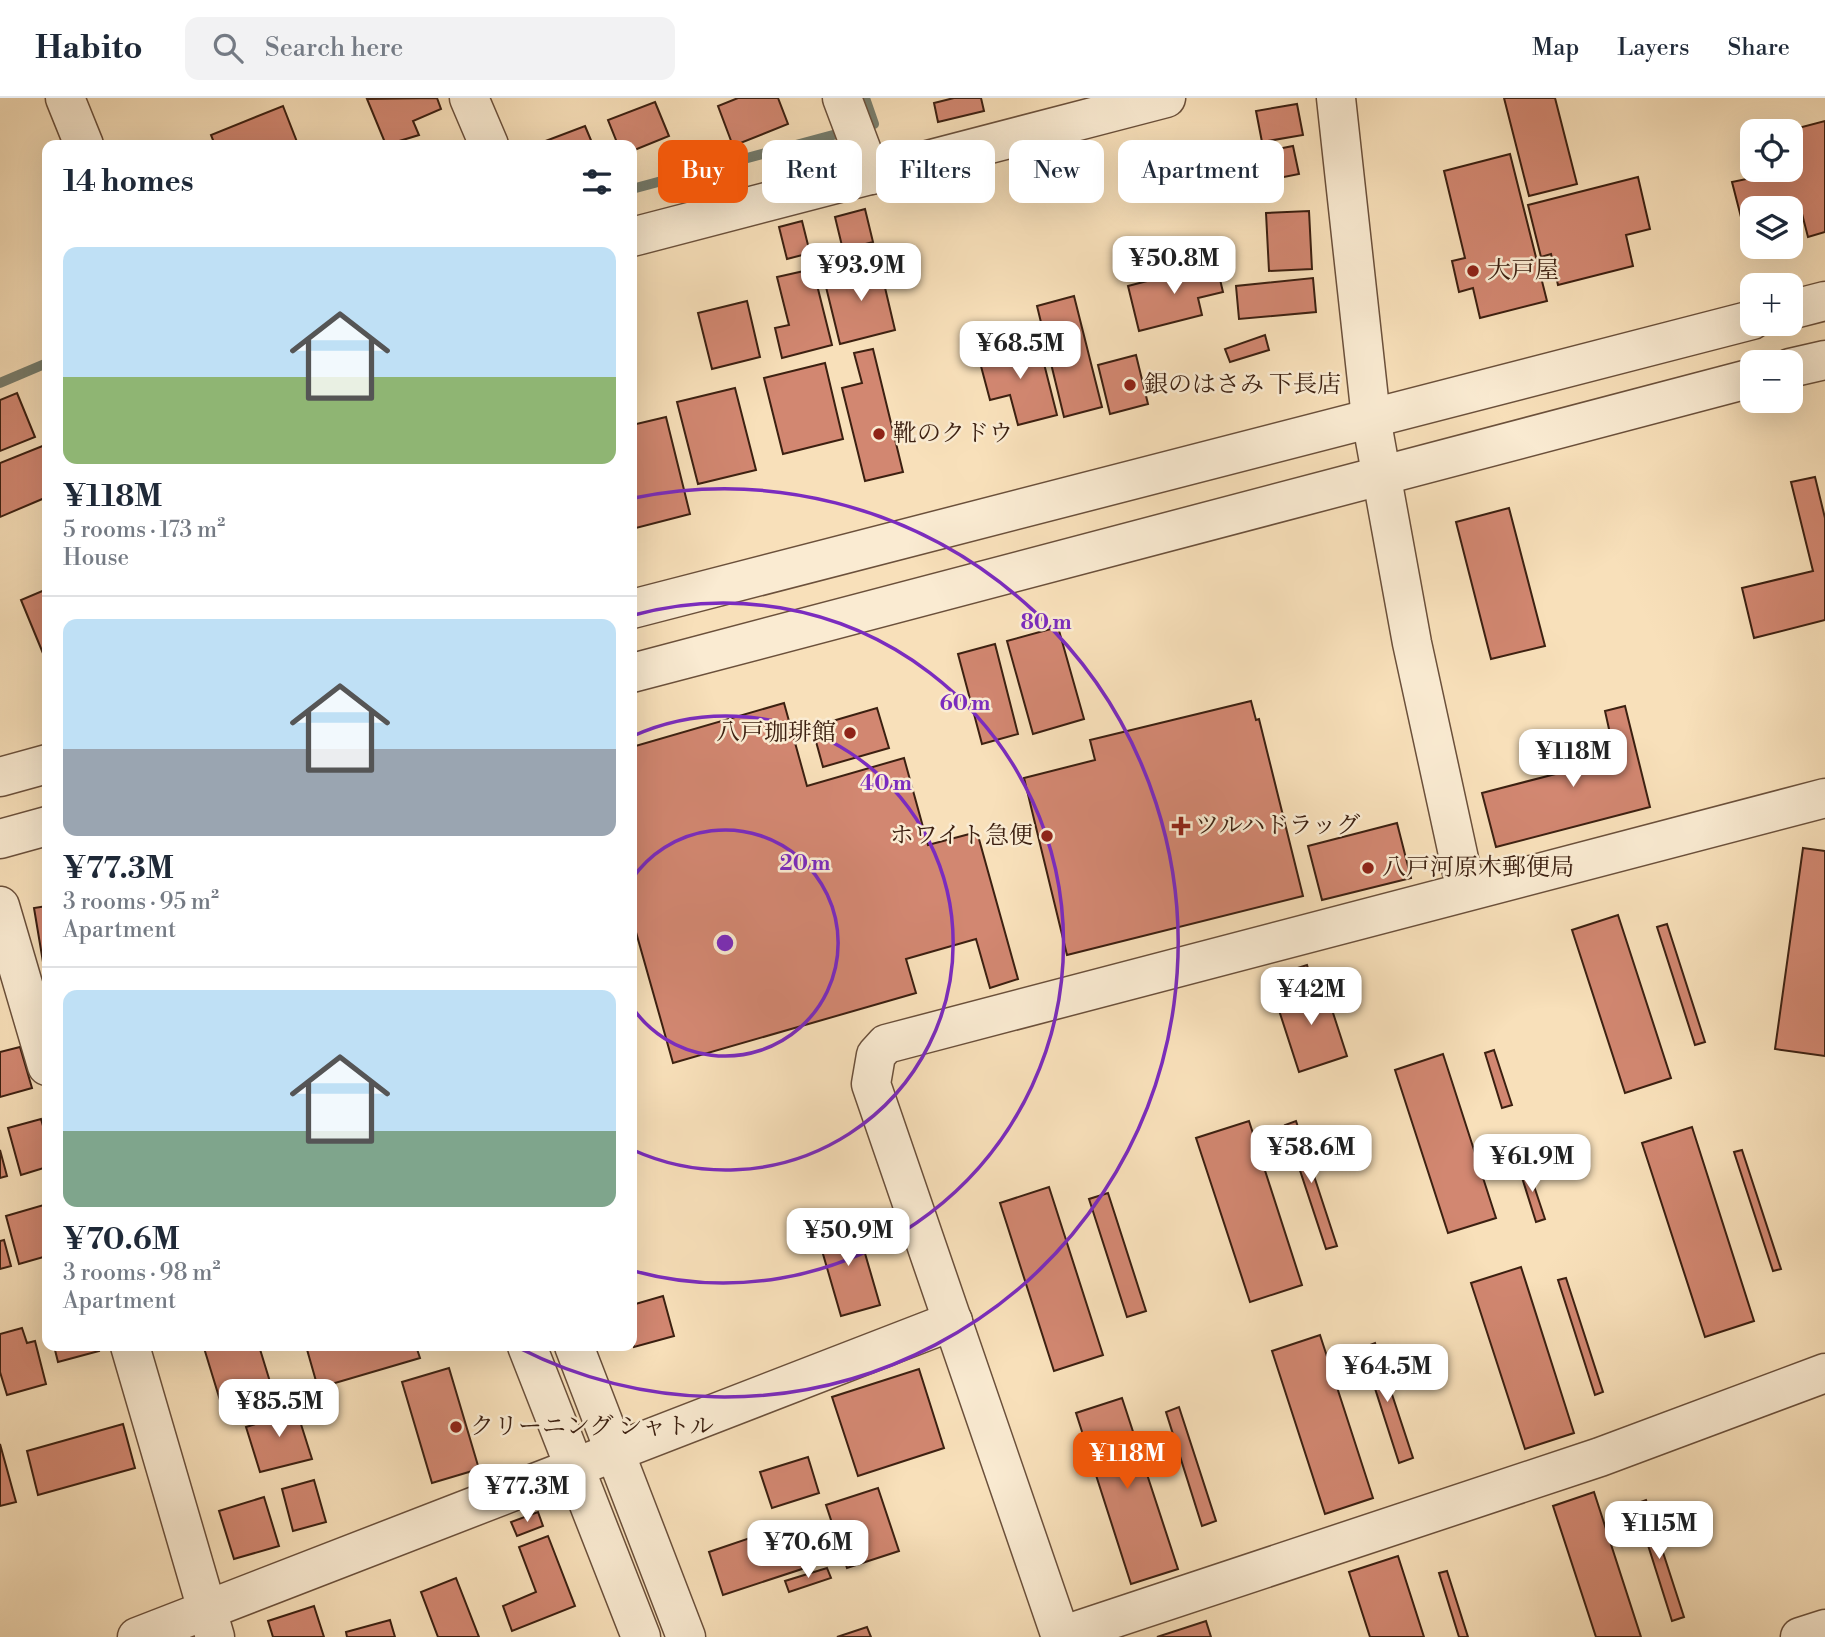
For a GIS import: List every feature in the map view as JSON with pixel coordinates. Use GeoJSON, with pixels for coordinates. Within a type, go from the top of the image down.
{"type":"FeatureCollection","features":[{"type":"Feature","properties":{"kind":"street"},"geometry":{"type":"LineString","coordinates":[[65,98],[81,140]]}},
{"type":"Feature","properties":{"kind":"street"},"geometry":{"type":"LineString","coordinates":[[469,98],[487,140]]}},
{"type":"Feature","properties":{"kind":"street"},"geometry":{"type":"LineString","coordinates":[[842,98],[871,175]]}},
{"type":"Feature","properties":{"kind":"street"},"geometry":{"type":"LineString","coordinates":[[637,236],[1167,98]]}},
{"type":"Feature","properties":{"kind":"street"},"geometry":{"type":"LineString","coordinates":[[1336,98],[1371,418],[1417,667],[1466,891]]}},
{"type":"Feature","properties":{"kind":"street"},"geometry":{"type":"LineString","coordinates":[[1803,307],[1825,301]]}},
{"type":"Feature","properties":{"kind":"street"},"geometry":{"type":"LineString","coordinates":[[637,608],[1740,323]]}},
{"type":"Feature","properties":{"kind":"street"},"geometry":{"type":"LineString","coordinates":[[1803,365],[1825,359]]}},
{"type":"Feature","properties":{"kind":"street"},"geometry":{"type":"LineString","coordinates":[[637,672],[1740,381]]}},
{"type":"Feature","properties":{"kind":"street"},"geometry":{"type":"LineString","coordinates":[[0,777],[42,765]]}},
{"type":"Feature","properties":{"kind":"street"},"geometry":{"type":"LineString","coordinates":[[1825,797],[886,1044],[876,1055],[871,1084],[1061,1636],[1587,1462],[1825,1373]]}},
{"type":"Feature","properties":{"kind":"street"},"geometry":{"type":"LineString","coordinates":[[0,839],[42,827]]}},
{"type":"Feature","properties":{"kind":"street"},"geometry":{"type":"LineString","coordinates":[[0,906],[42,1049]]}},
{"type":"Feature","properties":{"kind":"street"},"geometry":{"type":"LineString","coordinates":[[137,1637],[211,1623],[575,1466],[953,1321]]}},
{"type":"Feature","properties":{"kind":"street"},"geometry":{"type":"LineString","coordinates":[[131,1351],[211,1623]]}},
{"type":"Feature","properties":{"kind":"street"},"geometry":{"type":"LineString","coordinates":[[529,1351],[641,1637]]}},
{"type":"Feature","properties":{"kind":"street"},"geometry":{"type":"LineString","coordinates":[[576,1351],[686,1637]]}},
{"type":"Feature","properties":{"kind":"street"},"geometry":{"type":"LineString","coordinates":[[1800,1637],[1825,1629]]}},
{"type":"Feature","properties":{"kind":"building"},"geometry":{"type":"Polygon","coordinates":[[[437,98],[441,109],[413,121],[419,135],[402,140],[384,140],[367,99],[437,98]]]}},
{"type":"Feature","properties":{"kind":"building"},"geometry":{"type":"Polygon","coordinates":[[[738,98],[778,98],[788,124],[748,140],[731,140],[718,106],[738,98]]]}},
{"type":"Feature","properties":{"kind":"building"},"geometry":{"type":"Polygon","coordinates":[[[954,98],[981,98],[984,111],[938,122],[934,103],[954,98]]]}},
{"type":"Feature","properties":{"kind":"building"},"geometry":{"type":"Polygon","coordinates":[[[1504,98],[1555,98],[1577,184],[1529,196],[1504,98]]]}},
{"type":"Feature","properties":{"kind":"building"},"geometry":{"type":"Polygon","coordinates":[[[655,102],[669,136],[637,149],[637,140],[616,140],[608,120],[655,102]]]}},
{"type":"Feature","properties":{"kind":"building"},"geometry":{"type":"Polygon","coordinates":[[[1297,104],[1303,135],[1262,140],[1256,111],[1297,104]]]}},
{"type":"Feature","properties":{"kind":"building"},"geometry":{"type":"Polygon","coordinates":[[[283,106],[296,140],[213,140],[211,135],[283,106]]]}},
{"type":"Feature","properties":{"kind":"building"},"geometry":{"type":"Polygon","coordinates":[[[1825,121],[1825,232],[1808,237],[1803,218],[1803,196],[1740,196],[1740,213],[1732,182],[1803,182],[1803,127],[1825,121]]]}},
{"type":"Feature","properties":{"kind":"building"},"geometry":{"type":"Polygon","coordinates":[[[585,126],[591,140],[548,140],[585,126]]]}},
{"type":"Feature","properties":{"kind":"building"},"geometry":{"type":"Polygon","coordinates":[[[1293,146],[1299,174],[1284,177],[1284,148],[1293,146]]]}},
{"type":"Feature","properties":{"kind":"building"},"geometry":{"type":"Polygon","coordinates":[[[1510,154],[1547,301],[1480,318],[1473,288],[1459,292],[1452,261],[1465,258],[1444,171],[1510,154]]]}},
{"type":"Feature","properties":{"kind":"building"},"geometry":{"type":"Polygon","coordinates":[[[1638,177],[1650,229],[1626,235],[1633,266],[1558,285],[1551,254],[1541,257],[1528,205],[1638,177]]]}},
{"type":"Feature","properties":{"kind":"building"},"geometry":{"type":"Polygon","coordinates":[[[865,209],[873,242],[843,250],[835,217],[865,209]]]}},
{"type":"Feature","properties":{"kind":"building"},"geometry":{"type":"Polygon","coordinates":[[[1309,211],[1312,269],[1269,271],[1266,213],[1309,211]]]}},
{"type":"Feature","properties":{"kind":"building"},"geometry":{"type":"Polygon","coordinates":[[[802,221],[810,253],[787,259],[779,227],[802,221]]]}},
{"type":"Feature","properties":{"kind":"building"},"geometry":{"type":"Polygon","coordinates":[[[878,258],[895,330],[840,344],[826,287],[850,281],[846,266],[878,258]]]}},
{"type":"Feature","properties":{"kind":"building"},"geometry":{"type":"Polygon","coordinates":[[[1216,263],[1223,292],[1198,298],[1202,315],[1139,331],[1128,286],[1216,263]]]}},
{"type":"Feature","properties":{"kind":"building"},"geometry":{"type":"Polygon","coordinates":[[[813,269],[832,345],[782,358],[775,328],[789,325],[777,277],[813,269]]]}},
{"type":"Feature","properties":{"kind":"building"},"geometry":{"type":"Polygon","coordinates":[[[1313,278],[1316,312],[1239,319],[1236,286],[1313,278]]]}},
{"type":"Feature","properties":{"kind":"building"},"geometry":{"type":"Polygon","coordinates":[[[1074,296],[1102,407],[1064,417],[1037,306],[1074,296]]]}},
{"type":"Feature","properties":{"kind":"building"},"geometry":{"type":"Polygon","coordinates":[[[747,301],[760,357],[712,369],[698,313],[747,301]]]}},
{"type":"Feature","properties":{"kind":"building"},"geometry":{"type":"Polygon","coordinates":[[[1265,335],[1269,350],[1230,362],[1225,349],[1265,335]]]}},
{"type":"Feature","properties":{"kind":"building"},"geometry":{"type":"Polygon","coordinates":[[[1038,340],[1057,415],[1018,425],[1010,395],[990,400],[978,355],[1038,340]]]}},
{"type":"Feature","properties":{"kind":"building"},"geometry":{"type":"Polygon","coordinates":[[[873,349],[903,472],[865,481],[842,388],[862,383],[854,353],[873,349]]]}},
{"type":"Feature","properties":{"kind":"building"},"geometry":{"type":"Polygon","coordinates":[[[1136,355],[1148,404],[1110,414],[1098,365],[1136,355]]]}},
{"type":"Feature","properties":{"kind":"building"},"geometry":{"type":"Polygon","coordinates":[[[825,363],[843,439],[783,454],[764,378],[825,363]]]}},
{"type":"Feature","properties":{"kind":"building"},"geometry":{"type":"Polygon","coordinates":[[[735,388],[756,470],[698,484],[677,402],[735,388]]]}},
{"type":"Feature","properties":{"kind":"building"},"geometry":{"type":"Polygon","coordinates":[[[17,393],[35,437],[0,451],[0,400],[17,393]]]}},
{"type":"Feature","properties":{"kind":"building"},"geometry":{"type":"Polygon","coordinates":[[[666,417],[690,514],[637,528],[637,424],[666,417]]]}},
{"type":"Feature","properties":{"kind":"building"},"geometry":{"type":"Polygon","coordinates":[[[42,446],[42,499],[0,517],[0,463],[42,446]]]}},
{"type":"Feature","properties":{"kind":"building"},"geometry":{"type":"Polygon","coordinates":[[[1815,477],[1825,518],[1825,620],[1754,638],[1742,588],[1813,571],[1791,482],[1815,477]]]}},
{"type":"Feature","properties":{"kind":"building"},"geometry":{"type":"Polygon","coordinates":[[[1509,508],[1545,646],[1491,659],[1456,522],[1509,508]]]}},
{"type":"Feature","properties":{"kind":"building"},"geometry":{"type":"Polygon","coordinates":[[[42,591],[42,651],[21,600],[42,591]]]}},
{"type":"Feature","properties":{"kind":"building"},"geometry":{"type":"Polygon","coordinates":[[[1058,627],[1084,719],[1033,734],[1007,641],[1058,627]]]}},
{"type":"Feature","properties":{"kind":"building"},"geometry":{"type":"Polygon","coordinates":[[[995,644],[1018,734],[982,744],[958,654],[995,644]]]}},
{"type":"Feature","properties":{"kind":"building"},"geometry":{"type":"Polygon","coordinates":[[[1251,701],[1256,720],[1259,719],[1303,896],[1067,955],[1024,778],[1095,760],[1090,740],[1251,701]]]}},
{"type":"Feature","properties":{"kind":"building"},"geometry":{"type":"Polygon","coordinates":[[[784,703],[807,786],[904,758],[928,845],[977,832],[1018,979],[990,988],[976,939],[906,959],[916,993],[673,1063],[637,936],[637,746],[784,703]]]}},
{"type":"Feature","properties":{"kind":"building"},"geometry":{"type":"Polygon","coordinates":[[[1625,706],[1650,807],[1496,847],[1482,793],[1571,770],[1566,749],[1611,738],[1605,711],[1625,706]]]}},
{"type":"Feature","properties":{"kind":"building"},"geometry":{"type":"Polygon","coordinates":[[[877,708],[889,748],[823,767],[812,727],[877,708]]]}},
{"type":"Feature","properties":{"kind":"building"},"geometry":{"type":"Polygon","coordinates":[[[1397,823],[1411,878],[1322,900],[1308,846],[1397,823]]]}},
{"type":"Feature","properties":{"kind":"building"},"geometry":{"type":"Polygon","coordinates":[[[1803,848],[1825,851],[1825,1056],[1775,1049],[1803,848]]]}},
{"type":"Feature","properties":{"kind":"building"},"geometry":{"type":"Polygon","coordinates":[[[42,907],[42,956],[34,908],[42,907]]]}},
{"type":"Feature","properties":{"kind":"building"},"geometry":{"type":"Polygon","coordinates":[[[1618,915],[1671,1078],[1625,1093],[1572,930],[1618,915]]]}},
{"type":"Feature","properties":{"kind":"building"},"geometry":{"type":"Polygon","coordinates":[[[1667,924],[1705,1042],[1695,1045],[1657,927],[1667,924]]]}},
{"type":"Feature","properties":{"kind":"building"},"geometry":{"type":"Polygon","coordinates":[[[1307,965],[1311,978],[1286,986],[1282,973],[1307,965]]]}},
{"type":"Feature","properties":{"kind":"building"},"geometry":{"type":"Polygon","coordinates":[[[1323,982],[1347,1056],[1299,1072],[1275,998],[1323,982]]]}},
{"type":"Feature","properties":{"kind":"building"},"geometry":{"type":"Polygon","coordinates":[[[20,1047],[32,1088],[0,1097],[0,1052],[20,1047]]]}},
{"type":"Feature","properties":{"kind":"building"},"geometry":{"type":"Polygon","coordinates":[[[1494,1050],[1512,1105],[1502,1108],[1485,1053],[1494,1050]]]}},
{"type":"Feature","properties":{"kind":"building"},"geometry":{"type":"Polygon","coordinates":[[[1443,1054],[1496,1218],[1448,1233],[1395,1070],[1443,1054]]]}},
{"type":"Feature","properties":{"kind":"building"},"geometry":{"type":"Polygon","coordinates":[[[41,1119],[42,1169],[21,1175],[8,1128],[41,1119]]]}},
{"type":"Feature","properties":{"kind":"building"},"geometry":{"type":"Polygon","coordinates":[[[1249,1121],[1302,1285],[1250,1302],[1196,1138],[1249,1121]]]}},
{"type":"Feature","properties":{"kind":"building"},"geometry":{"type":"Polygon","coordinates":[[[1296,1121],[1337,1246],[1326,1249],[1285,1125],[1296,1121]]]}},
{"type":"Feature","properties":{"kind":"building"},"geometry":{"type":"Polygon","coordinates":[[[1692,1127],[1754,1321],[1705,1337],[1642,1143],[1692,1127]]]}},
{"type":"Feature","properties":{"kind":"building"},"geometry":{"type":"Polygon","coordinates":[[[0,1150],[7,1176],[0,1178],[0,1150]]]}},
{"type":"Feature","properties":{"kind":"building"},"geometry":{"type":"Polygon","coordinates":[[[1742,1150],[1781,1269],[1773,1271],[1734,1152],[1742,1150]]]}},
{"type":"Feature","properties":{"kind":"building"},"geometry":{"type":"Polygon","coordinates":[[[1527,1165],[1545,1219],[1536,1222],[1519,1168],[1527,1165]]]}},
{"type":"Feature","properties":{"kind":"building"},"geometry":{"type":"Polygon","coordinates":[[[1049,1187],[1103,1355],[1054,1371],[1000,1203],[1049,1187]]]}},
{"type":"Feature","properties":{"kind":"building"},"geometry":{"type":"Polygon","coordinates":[[[1108,1193],[1146,1311],[1127,1317],[1089,1199],[1108,1193]]]}},
{"type":"Feature","properties":{"kind":"building"},"geometry":{"type":"Polygon","coordinates":[[[42,1205],[42,1257],[19,1264],[6,1216],[42,1205]]]}},
{"type":"Feature","properties":{"kind":"building"},"geometry":{"type":"Polygon","coordinates":[[[855,1219],[880,1305],[841,1316],[816,1230],[855,1219]]]}},
{"type":"Feature","properties":{"kind":"building"},"geometry":{"type":"Polygon","coordinates":[[[4,1240],[11,1266],[0,1269],[0,1241],[4,1240]]]}},
{"type":"Feature","properties":{"kind":"building"},"geometry":{"type":"Polygon","coordinates":[[[1521,1267],[1574,1433],[1525,1449],[1471,1283],[1521,1267]]]}},
{"type":"Feature","properties":{"kind":"building"},"geometry":{"type":"Polygon","coordinates":[[[1566,1278],[1603,1392],[1595,1395],[1558,1280],[1566,1278]]]}},
{"type":"Feature","properties":{"kind":"building"},"geometry":{"type":"Polygon","coordinates":[[[663,1296],[674,1336],[637,1346],[637,1304],[663,1296]]]}},
{"type":"Feature","properties":{"kind":"building"},"geometry":{"type":"Polygon","coordinates":[[[22,1328],[27,1343],[35,1341],[46,1384],[7,1395],[0,1372],[0,1334],[22,1328]]]}},
{"type":"Feature","properties":{"kind":"building"},"geometry":{"type":"Polygon","coordinates":[[[1320,1335],[1373,1498],[1325,1514],[1272,1351],[1320,1335]]]}},
{"type":"Feature","properties":{"kind":"building"},"geometry":{"type":"Polygon","coordinates":[[[1375,1343],[1413,1458],[1399,1463],[1362,1348],[1375,1343]]]}},
{"type":"Feature","properties":{"kind":"building"},"geometry":{"type":"Polygon","coordinates":[[[55,1351],[99,1351],[58,1362],[55,1351]]]}},
{"type":"Feature","properties":{"kind":"building"},"geometry":{"type":"Polygon","coordinates":[[[205,1351],[261,1351],[271,1385],[243,1394],[246,1403],[223,1410],[205,1351]]]}},
{"type":"Feature","properties":{"kind":"building"},"geometry":{"type":"Polygon","coordinates":[[[307,1351],[418,1351],[420,1358],[318,1388],[307,1351]]]}},
{"type":"Feature","properties":{"kind":"building"},"geometry":{"type":"Polygon","coordinates":[[[449,1368],[479,1469],[432,1483],[402,1382],[449,1368]]]}},
{"type":"Feature","properties":{"kind":"building"},"geometry":{"type":"Polygon","coordinates":[[[919,1369],[944,1448],[858,1476],[832,1397],[919,1369]]]}},
{"type":"Feature","properties":{"kind":"building"},"geometry":{"type":"Polygon","coordinates":[[[1122,1398],[1178,1569],[1131,1584],[1076,1413],[1122,1398]]]}},
{"type":"Feature","properties":{"kind":"building"},"geometry":{"type":"Polygon","coordinates":[[[293,1399],[312,1459],[260,1472],[246,1427],[272,1419],[269,1407],[293,1399]]]}},
{"type":"Feature","properties":{"kind":"building"},"geometry":{"type":"Polygon","coordinates":[[[1179,1407],[1216,1521],[1202,1526],[1166,1412],[1179,1407]]]}},
{"type":"Feature","properties":{"kind":"building"},"geometry":{"type":"Polygon","coordinates":[[[123,1424],[135,1468],[38,1495],[27,1451],[123,1424]]]}},
{"type":"Feature","properties":{"kind":"building"},"geometry":{"type":"Polygon","coordinates":[[[0,1444],[16,1502],[0,1506],[0,1444]]]}},
{"type":"Feature","properties":{"kind":"building"},"geometry":{"type":"Polygon","coordinates":[[[808,1457],[819,1493],[772,1508],[760,1472],[808,1457]]]}},
{"type":"Feature","properties":{"kind":"building"},"geometry":{"type":"Polygon","coordinates":[[[314,1480],[326,1522],[293,1531],[282,1489],[314,1480]]]}},
{"type":"Feature","properties":{"kind":"building"},"geometry":{"type":"Polygon","coordinates":[[[878,1488],[899,1551],[847,1568],[826,1505],[878,1488]]]}},
{"type":"Feature","properties":{"kind":"building"},"geometry":{"type":"Polygon","coordinates":[[[1594,1492],[1641,1637],[1596,1637],[1553,1506],[1594,1492]]]}},
{"type":"Feature","properties":{"kind":"building"},"geometry":{"type":"Polygon","coordinates":[[[264,1497],[279,1546],[234,1559],[219,1511],[264,1497]]]}},
{"type":"Feature","properties":{"kind":"building"},"geometry":{"type":"Polygon","coordinates":[[[1646,1500],[1684,1617],[1672,1621],[1635,1504],[1646,1500]]]}},
{"type":"Feature","properties":{"kind":"building"},"geometry":{"type":"Polygon","coordinates":[[[538,1512],[543,1526],[517,1536],[511,1522],[538,1512]]]}},
{"type":"Feature","properties":{"kind":"building"},"geometry":{"type":"Polygon","coordinates":[[[791,1524],[805,1568],[723,1595],[709,1552],[791,1524]]]}},
{"type":"Feature","properties":{"kind":"building"},"geometry":{"type":"Polygon","coordinates":[[[548,1536],[575,1606],[512,1631],[503,1606],[536,1592],[519,1547],[548,1536]]]}},
{"type":"Feature","properties":{"kind":"building"},"geometry":{"type":"Polygon","coordinates":[[[1398,1556],[1424,1637],[1370,1637],[1349,1572],[1398,1556]]]}},
{"type":"Feature","properties":{"kind":"building"},"geometry":{"type":"Polygon","coordinates":[[[827,1568],[831,1578],[789,1592],[785,1581],[827,1568]]]}},
{"type":"Feature","properties":{"kind":"building"},"geometry":{"type":"Polygon","coordinates":[[[1447,1571],[1468,1637],[1459,1637],[1439,1573],[1447,1571]]]}},
{"type":"Feature","properties":{"kind":"building"},"geometry":{"type":"Polygon","coordinates":[[[456,1578],[479,1637],[438,1637],[421,1592],[456,1578]]]}},
{"type":"Feature","properties":{"kind":"building"},"geometry":{"type":"Polygon","coordinates":[[[314,1606],[324,1637],[273,1637],[268,1621],[314,1606]]]}},
{"type":"Feature","properties":{"kind":"building"},"geometry":{"type":"Polygon","coordinates":[[[390,1620],[395,1637],[347,1637],[346,1632],[390,1620]]]}},
{"type":"Feature","properties":{"kind":"building"},"geometry":{"type":"Polygon","coordinates":[[[1206,1621],[1211,1637],[1157,1637],[1206,1621]]]}},
{"type":"Feature","properties":{"kind":"building"},"geometry":{"type":"Polygon","coordinates":[[[867,1627],[871,1637],[837,1637],[867,1627]]]}},
{"type":"Feature","properties":{"kind":"waterway"},"geometry":{"type":"LineString","coordinates":[[637,188],[874,124],[865,98]]}},
{"type":"Feature","properties":{"kind":"waterway"},"geometry":{"type":"LineString","coordinates":[[0,383],[42,365]]}},
{"type":"Feature","properties":{"kind":"place","name":"大戸屋"},"geometry":{"type":"Point","coordinates":[1473,271]}},
{"type":"Feature","properties":{"kind":"place","name":"銀のはさみ 下長店"},"geometry":{"type":"Point","coordinates":[1130,385]}},
{"type":"Feature","properties":{"kind":"place","name":"靴のクドウ"},"geometry":{"type":"Point","coordinates":[879,434]}},
{"type":"Feature","properties":{"kind":"place","name":"八戸珈琲館"},"geometry":{"type":"Point","coordinates":[850,733]}},
{"type":"Feature","properties":{"kind":"place","name":"ツルハドラッグ"},"geometry":{"type":"Point","coordinates":[1181,826]}},
{"type":"Feature","properties":{"kind":"place","name":"ホワイト急便"},"geometry":{"type":"Point","coordinates":[1047,836]}},
{"type":"Feature","properties":{"kind":"place","name":"八戸河原木郵便局"},"geometry":{"type":"Point","coordinates":[1368,868]}},
{"type":"Feature","properties":{"kind":"place","name":"クリーニング シャトル"},"geometry":{"type":"Point","coordinates":[456,1427]}}]}
